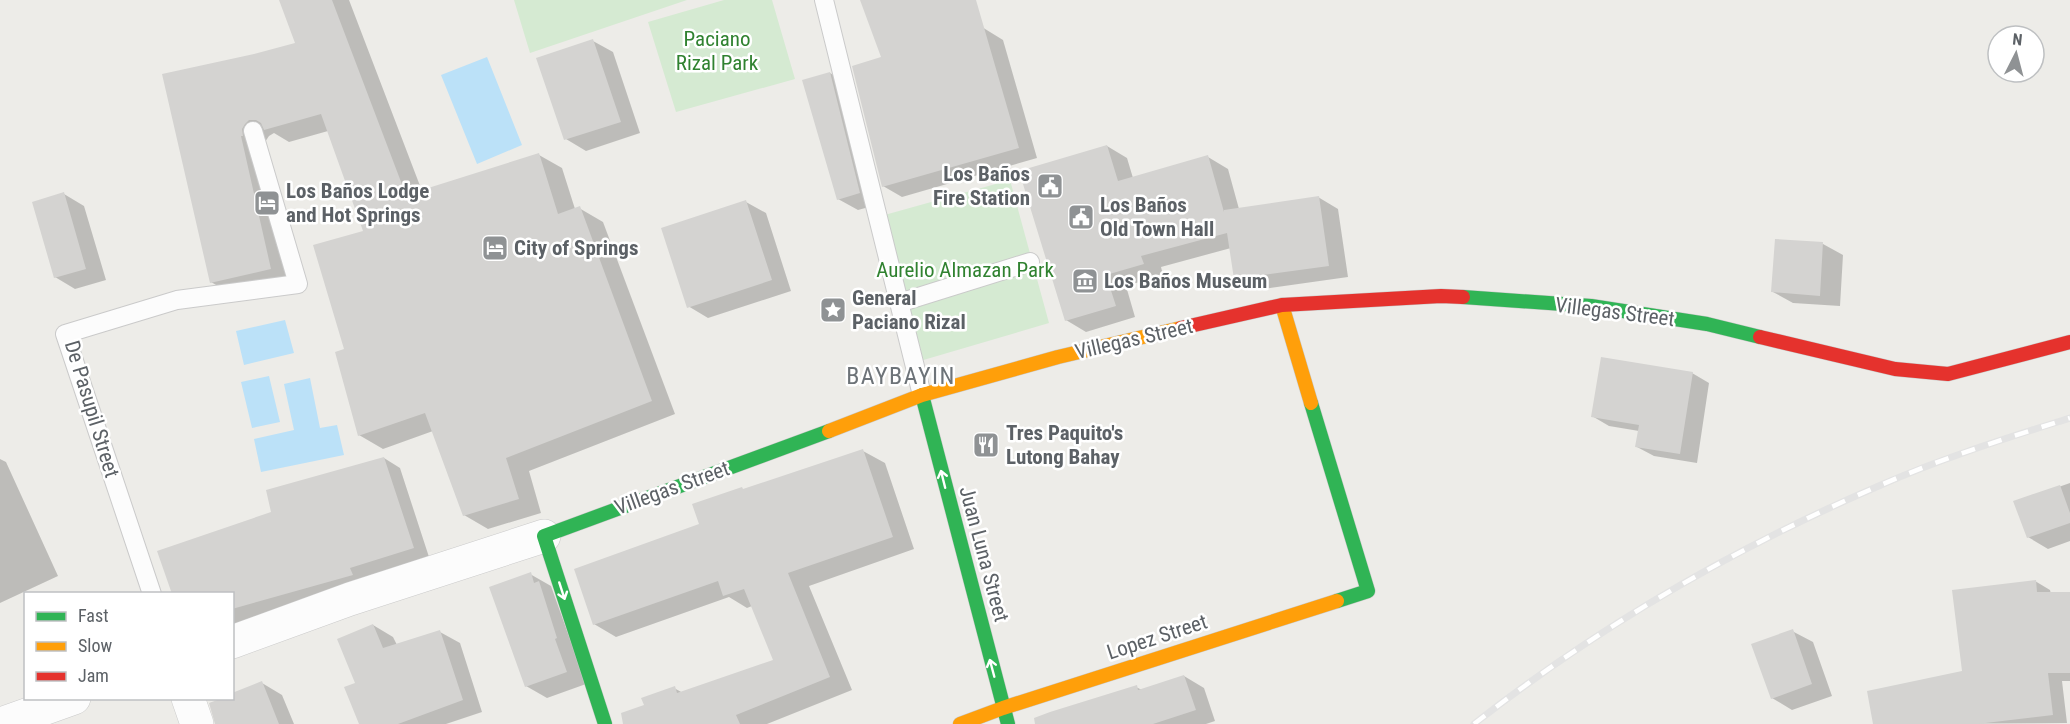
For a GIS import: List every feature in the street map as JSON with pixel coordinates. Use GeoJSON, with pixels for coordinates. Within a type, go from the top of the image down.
{"type":"FeatureCollection","features":[{"type":"Feature","properties":{"kind":"street","name":"Villegas Street"},"geometry":{"type":"LineString","coordinates":[[234,641],[350,599],[544,536],[889,409],[921,395],[1058,357],[1282,305],[1441,296],[1591,306],[1707,324],[1895,369],[1948,374],[2070,342]]}},
{"type":"Feature","properties":{"kind":"street","name":"Lopez Street"},"geometry":{"type":"LineString","coordinates":[[960,724],[1003,708],[1368,591],[1282,305]]}},
{"type":"Feature","properties":{"kind":"street","name":"Juan Luna Street"},"geometry":{"type":"LineString","coordinates":[[921,395],[1008,724]]}},
{"type":"Feature","properties":{"kind":"street"},"geometry":{"type":"LineString","coordinates":[[544,536],[605,724]]}},
{"type":"Feature","properties":{"kind":"street"},"geometry":{"type":"LineString","coordinates":[[1,724],[71,700]]}},
{"type":"Feature","properties":{"kind":"street"},"geometry":{"type":"LineString","coordinates":[[188,700],[197,724]]}},
{"type":"Feature","properties":{"kind":"lane"},"geometry":{"type":"LineString","coordinates":[[824,0],[921,395]]}},
{"type":"Feature","properties":{"kind":"lane","name":"De Pasupil Street"},"geometry":{"type":"LineString","coordinates":[[151,592],[65,334],[177,300],[298,284],[253,131]]}},
{"type":"Feature","properties":{"kind":"lane"},"geometry":{"type":"LineString","coordinates":[[899,303],[1030,262]]}},
{"type":"Feature","properties":{"kind":"green space"},"geometry":{"type":"Polygon","coordinates":[[[514,0],[687,0],[530,53],[514,0]]]}},
{"type":"Feature","properties":{"kind":"green space","name":"Paciano Rizal Park"},"geometry":{"type":"Polygon","coordinates":[[[724,0],[772,0],[795,79],[676,112],[648,22],[724,0]]]}},
{"type":"Feature","properties":{"kind":"green space","name":"Aurelio Almazan Park"},"geometry":{"type":"Polygon","coordinates":[[[1010,180],[1049,323],[920,361],[881,216],[1010,180]]]}},
{"type":"Feature","properties":{"kind":"water"},"geometry":{"type":"Polygon","coordinates":[[[487,57],[522,145],[477,164],[441,75],[487,57]]]}},
{"type":"Feature","properties":{"kind":"water"},"geometry":{"type":"Polygon","coordinates":[[[285,320],[294,353],[244,365],[236,331],[285,320]]]}},
{"type":"Feature","properties":{"kind":"water"},"geometry":{"type":"Polygon","coordinates":[[[269,376],[280,422],[252,428],[241,382],[269,376]]]}},
{"type":"Feature","properties":{"kind":"water"},"geometry":{"type":"Polygon","coordinates":[[[310,378],[320,428],[337,425],[344,455],[261,472],[254,439],[294,430],[284,384],[310,378]]]}},
{"type":"Feature","properties":{"kind":"building"},"geometry":{"type":"Polygon","coordinates":[[[279,0],[332,0],[406,195],[539,153],[558,214],[580,206],[652,401],[506,458],[519,499],[463,516],[425,413],[358,436],[335,352],[344,349],[313,245],[363,231],[321,114],[264,130],[261,123],[256,120],[249,120],[245,124],[242,129],[243,136],[241,136],[271,269],[210,283],[162,74],[295,43],[279,0]]]}},
{"type":"Feature","properties":{"kind":"building"},"geometry":{"type":"Polygon","coordinates":[[[860,0],[976,0],[1019,148],[882,187],[852,66],[881,57],[860,0]]]}},
{"type":"Feature","properties":{"kind":"building"},"geometry":{"type":"Polygon","coordinates":[[[593,39],[621,122],[564,140],[536,58],[593,39]]]}},
{"type":"Feature","properties":{"kind":"building"},"geometry":{"type":"Polygon","coordinates":[[[830,72],[860,193],[837,200],[802,80],[830,72]]]}},
{"type":"Feature","properties":{"kind":"building"},"geometry":{"type":"Polygon","coordinates":[[[1107,145],[1118,181],[1208,155],[1224,212],[1224,210],[1319,196],[1329,266],[1234,279],[1227,233],[1141,256],[1144,264],[1106,275],[1116,306],[1065,321],[1019,171],[1107,145]]]}},
{"type":"Feature","properties":{"kind":"building"},"geometry":{"type":"Polygon","coordinates":[[[64,192],[86,269],[54,278],[32,202],[64,192]]]}},
{"type":"Feature","properties":{"kind":"building"},"geometry":{"type":"Polygon","coordinates":[[[746,200],[772,280],[687,308],[661,228],[746,200]]]}},
{"type":"Feature","properties":{"kind":"building"},"geometry":{"type":"Polygon","coordinates":[[[1775,239],[1823,242],[1820,296],[1771,292],[1775,239]]]}},
{"type":"Feature","properties":{"kind":"building"},"geometry":{"type":"Polygon","coordinates":[[[1601,357],[1693,372],[1680,454],[1635,447],[1639,425],[1591,417],[1601,357]]]}},
{"type":"Feature","properties":{"kind":"building"},"geometry":{"type":"Polygon","coordinates":[[[863,449],[893,537],[788,573],[830,677],[736,715],[740,724],[623,724],[621,713],[644,705],[641,698],[675,686],[677,693],[773,660],[744,589],[723,596],[718,581],[593,625],[574,569],[699,524],[692,504],[863,449]]]}},
{"type":"Feature","properties":{"kind":"building"},"geometry":{"type":"Polygon","coordinates":[[[384,457],[414,548],[350,568],[353,575],[234,608],[234,592],[171,592],[157,551],[271,512],[266,490],[384,457]]]}},
{"type":"Feature","properties":{"kind":"building"},"geometry":{"type":"Polygon","coordinates":[[[2060,485],[2070,513],[2070,523],[2027,538],[2013,501],[2060,485]]]}},
{"type":"Feature","properties":{"kind":"building"},"geometry":{"type":"Polygon","coordinates":[[[531,572],[534,583],[539,581],[567,672],[525,687],[489,587],[531,572]]]}},
{"type":"Feature","properties":{"kind":"building"},"geometry":{"type":"Polygon","coordinates":[[[2036,580],[2037,592],[2070,592],[2070,673],[2048,673],[2053,715],[1977,724],[1873,724],[1867,691],[1962,671],[1952,590],[2036,580]]]}},
{"type":"Feature","properties":{"kind":"building"},"geometry":{"type":"Polygon","coordinates":[[[373,624],[383,648],[440,630],[463,700],[398,724],[359,724],[344,687],[355,683],[337,639],[373,624]]]}},
{"type":"Feature","properties":{"kind":"building"},"geometry":{"type":"Polygon","coordinates":[[[1793,629],[1812,684],[1771,699],[1751,644],[1793,629]]]}},
{"type":"Feature","properties":{"kind":"building"},"geometry":{"type":"Polygon","coordinates":[[[1184,675],[1196,710],[1153,724],[1035,724],[1034,718],[1050,712],[1137,685],[1138,690],[1184,675]]]}},
{"type":"Feature","properties":{"kind":"building"},"geometry":{"type":"Polygon","coordinates":[[[262,681],[279,724],[215,724],[209,703],[217,700],[234,700],[234,692],[262,681]]]}},
{"type":"Feature","properties":{"kind":"railway"},"geometry":{"type":"LineString","coordinates":[[1474,724],[1570,654],[1619,622],[1721,562],[1827,509],[1927,466],[2070,418]]}},
{"type":"Feature","properties":{"kind":"traffic: fast"},"geometry":{"type":"LineString","coordinates":[[1463,297],[1591,306],[1707,324],[1760,337]]}},
{"type":"Feature","properties":{"kind":"traffic: fast"},"geometry":{"type":"LineString","coordinates":[[922,395],[1008,724]]}},
{"type":"Feature","properties":{"kind":"traffic: fast"},"geometry":{"type":"LineString","coordinates":[[1311,403],[1368,591],[1337,601]]}},
{"type":"Feature","properties":{"kind":"traffic: fast"},"geometry":{"type":"LineString","coordinates":[[605,724],[544,536],[829,431]]}},
{"type":"Feature","properties":{"kind":"traffic: slow"},"geometry":{"type":"LineString","coordinates":[[1282,305],[1311,403]]}},
{"type":"Feature","properties":{"kind":"traffic: slow"},"geometry":{"type":"LineString","coordinates":[[829,431],[922,395],[1058,357],[1181,328]]}},
{"type":"Feature","properties":{"kind":"traffic: slow"},"geometry":{"type":"LineString","coordinates":[[960,724],[1003,708],[1337,601]]}},
{"type":"Feature","properties":{"kind":"traffic: jam"},"geometry":{"type":"LineString","coordinates":[[1181,328],[1282,305],[1441,296],[1463,297]]}},
{"type":"Feature","properties":{"kind":"traffic: jam"},"geometry":{"type":"LineString","coordinates":[[1760,337],[1895,369],[1948,374],[2070,342]]}},
{"type":"Feature","properties":{"kind":"place","name":"Los Baños Fire Station"},"geometry":{"type":"Point","coordinates":[1050,186]}},
{"type":"Feature","properties":{"kind":"place","name":"Los Baños Lodge and Hot Springs"},"geometry":{"type":"Point","coordinates":[267,203]}},
{"type":"Feature","properties":{"kind":"place","name":"Los Baños Old Town Hall"},"geometry":{"type":"Point","coordinates":[1081,217]}},
{"type":"Feature","properties":{"kind":"place","name":"City of Springs"},"geometry":{"type":"Point","coordinates":[495,248]}},
{"type":"Feature","properties":{"kind":"place","name":"Los Baños Museum"},"geometry":{"type":"Point","coordinates":[1085,281]}},
{"type":"Feature","properties":{"kind":"place","name":"General Paciano Rizal"},"geometry":{"type":"Point","coordinates":[833,310]}},
{"type":"Feature","properties":{"kind":"place","name":"Tres Paquito's Lutong Bahay"},"geometry":{"type":"Point","coordinates":[986,445]}},
{"type":"Feature","properties":{"kind":"district","name":"BAYBAYIN"},"geometry":{"type":"Point","coordinates":[901,376]}}]}
